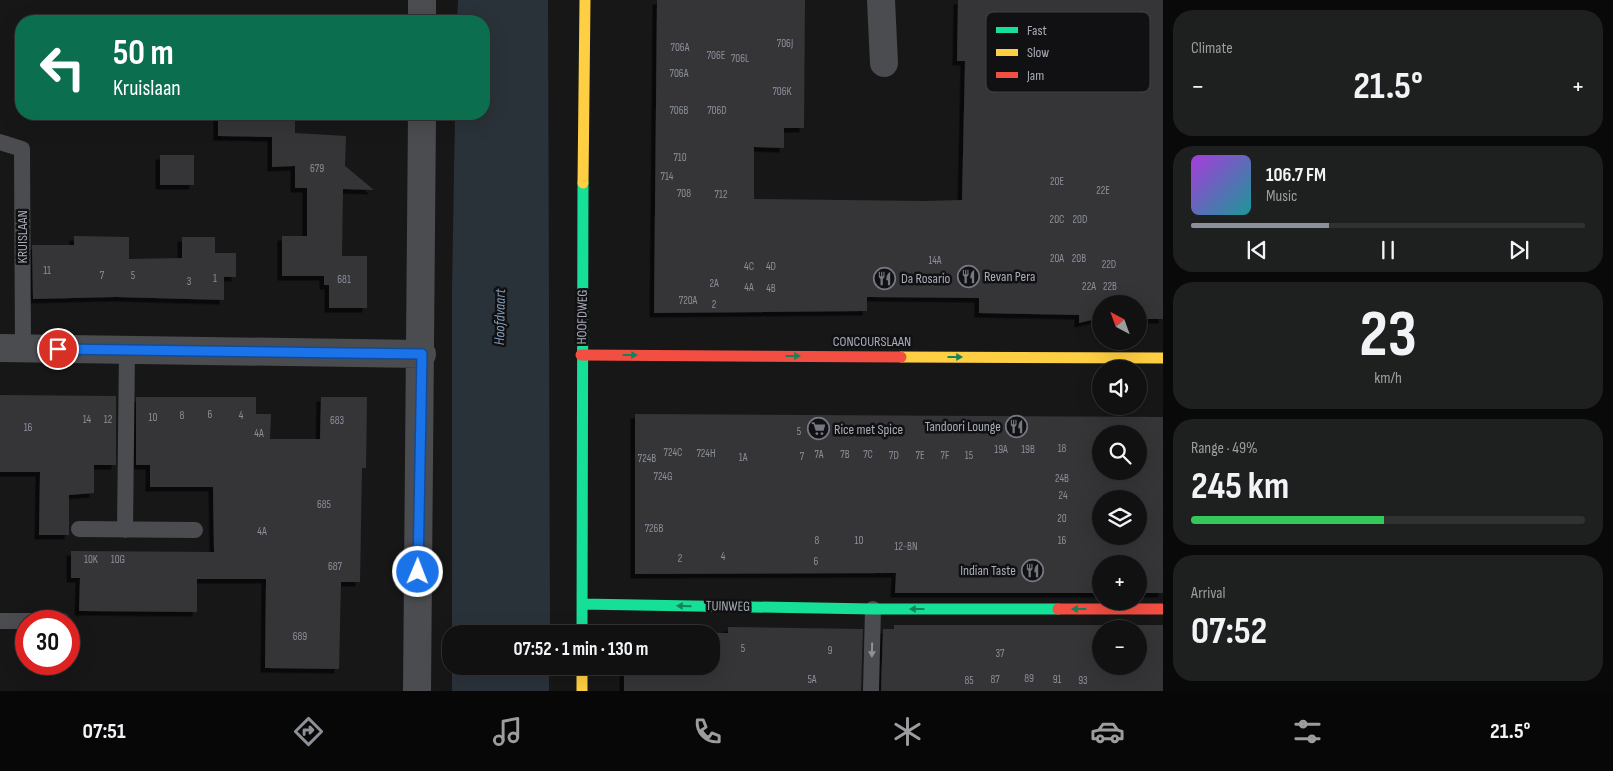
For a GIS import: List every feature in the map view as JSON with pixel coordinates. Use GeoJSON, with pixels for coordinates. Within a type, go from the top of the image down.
{"type":"FeatureCollection","features":[{"type":"Feature","properties":{"kind":"street"},"geometry":{"type":"LineString","coordinates":[[422,0],[422,15]]}},
{"type":"Feature","properties":{"kind":"street","name":"HOOFDWEG"},"geometry":{"type":"LineString","coordinates":[[582,625],[581,355],[585,0]]}},
{"type":"Feature","properties":{"kind":"street"},"geometry":{"type":"LineString","coordinates":[[881,0],[884,63]]}},
{"type":"Feature","properties":{"kind":"street"},"geometry":{"type":"LineString","coordinates":[[416,691],[422,354],[422,120]]}},
{"type":"Feature","properties":{"kind":"street","name":"KRUISLAAN"},"geometry":{"type":"LineString","coordinates":[[12,348],[422,354]]}},
{"type":"Feature","properties":{"kind":"street","name":"CONCOURSLAAN"},"geometry":{"type":"LineString","coordinates":[[581,355],[1163,358]]}},
{"type":"Feature","properties":{"kind":"street","name":"TUINWEG"},"geometry":{"type":"LineString","coordinates":[[582,604],[1163,609]]}},
{"type":"Feature","properties":{"kind":"street"},"geometry":{"type":"LineString","coordinates":[[582,675],[582,691]]}},
{"type":"Feature","properties":{"kind":"lane","name":"KRUISLAAN"},"geometry":{"type":"LineString","coordinates":[[0,142],[22,149],[12,348]]}},
{"type":"Feature","properties":{"kind":"lane"},"geometry":{"type":"LineString","coordinates":[[125,530],[127,350]]}},
{"type":"Feature","properties":{"kind":"lane"},"geometry":{"type":"LineString","coordinates":[[79,529],[195,530]]}},
{"type":"Feature","properties":{"kind":"lane"},"geometry":{"type":"LineString","coordinates":[[871,691],[873,608]]}},
{"type":"Feature","properties":{"kind":"lane"},"geometry":{"type":"LineString","coordinates":[[0,621],[15,621]]}},
{"type":"Feature","properties":{"kind":"water","name":"Hoofdvaart"},"geometry":{"type":"Polygon","coordinates":[[[458,0],[548,0],[550,625],[452,625],[452,290],[455,120],[490,120],[490,15],[457,15],[458,0]]]}},
{"type":"Feature","properties":{"kind":"water"},"geometry":{"type":"Polygon","coordinates":[[[452,675],[549,675],[549,691],[452,691],[452,675]]]}},
{"type":"Feature","properties":{"kind":"building"},"geometry":{"type":"Polygon","coordinates":[[[657,0],[805,0],[804,128],[784,128],[784,148],[754,147],[754,199],[924,201],[962,200],[965,61],[957,61],[958,0],[1163,0],[1163,319],[1148,319],[1148,295],[1092,295],[1092,320],[1079,323],[1079,315],[979,313],[979,298],[867,297],[867,311],[654,313],[657,0]]]}},
{"type":"Feature","properties":{"kind":"building"},"geometry":{"type":"Polygon","coordinates":[[[218,120],[295,120],[295,133],[346,136],[345,166],[374,190],[343,189],[342,256],[367,256],[367,308],[329,308],[329,285],[324,285],[324,276],[282,276],[282,236],[307,236],[307,188],[295,188],[295,166],[272,167],[272,137],[218,136],[218,120]]]}},
{"type":"Feature","properties":{"kind":"building"},"geometry":{"type":"Polygon","coordinates":[[[160,155],[194,155],[194,185],[160,185],[160,155]]]}},
{"type":"Feature","properties":{"kind":"building"},"geometry":{"type":"Polygon","coordinates":[[[74,236],[129,237],[129,259],[182,258],[182,237],[215,237],[215,253],[236,253],[236,277],[224,277],[224,300],[116,297],[33,299],[32,245],[74,245],[74,236]]]}},
{"type":"Feature","properties":{"kind":"building"},"geometry":{"type":"Polygon","coordinates":[[[0,395],[116,396],[116,465],[94,465],[94,493],[69,495],[69,535],[39,535],[40,472],[0,472],[0,395]]]}},
{"type":"Feature","properties":{"kind":"building"},"geometry":{"type":"Polygon","coordinates":[[[136,397],[256,397],[256,414],[271,414],[270,439],[320,439],[321,397],[367,397],[366,468],[362,468],[360,582],[341,582],[339,669],[265,668],[266,579],[197,579],[197,612],[80,611],[80,578],[71,578],[71,551],[214,552],[213,487],[150,487],[150,465],[136,465],[136,397]]]}},
{"type":"Feature","properties":{"kind":"building"},"geometry":{"type":"Polygon","coordinates":[[[635,414],[1163,417],[1163,593],[1147,593],[1147,555],[1092,555],[1092,593],[895,593],[896,573],[635,574],[635,414]]]}},
{"type":"Feature","properties":{"kind":"building"},"geometry":{"type":"Polygon","coordinates":[[[894,625],[1092,625],[1092,675],[1147,675],[1147,625],[1163,625],[1163,691],[881,691],[883,629],[894,629],[894,625]]]}},
{"type":"Feature","properties":{"kind":"building"},"geometry":{"type":"Polygon","coordinates":[[[728,627],[863,629],[861,691],[624,691],[624,675],[720,675],[720,633],[728,633],[728,627]]]}},
{"type":"Feature","properties":{"kind":"traffic: fast"},"geometry":{"type":"LineString","coordinates":[[582,625],[583,183]]}},
{"type":"Feature","properties":{"kind":"traffic: fast"},"geometry":{"type":"LineString","coordinates":[[582,604],[873,609],[1058,609]]}},
{"type":"Feature","properties":{"kind":"traffic: slow"},"geometry":{"type":"LineString","coordinates":[[583,183],[585,0]]}},
{"type":"Feature","properties":{"kind":"traffic: slow"},"geometry":{"type":"LineString","coordinates":[[901,357],[1163,358]]}},
{"type":"Feature","properties":{"kind":"traffic: slow"},"geometry":{"type":"LineString","coordinates":[[582,675],[582,691]]}},
{"type":"Feature","properties":{"kind":"traffic: jam"},"geometry":{"type":"LineString","coordinates":[[581,355],[901,357]]}},
{"type":"Feature","properties":{"kind":"traffic: jam"},"geometry":{"type":"LineString","coordinates":[[1058,609],[1163,609]]}},
{"type":"Feature","properties":{"kind":"place","name":"Revan Pera"},"geometry":{"type":"Point","coordinates":[968,276]}},
{"type":"Feature","properties":{"kind":"place","name":"Da Rosario"},"geometry":{"type":"Point","coordinates":[885,278]}},
{"type":"Feature","properties":{"kind":"place","name":"Tandoori Lounge"},"geometry":{"type":"Point","coordinates":[1017,426]}},
{"type":"Feature","properties":{"kind":"place","name":"Rice met Spice"},"geometry":{"type":"Point","coordinates":[818,429]}},
{"type":"Feature","properties":{"kind":"place","name":"Indian Taste"},"geometry":{"type":"Point","coordinates":[1032,570]}},
{"type":"Feature","properties":{"kind":"route"},"geometry":{"type":"LineString","coordinates":[[58,349],[422,354],[418,572]]}}]}
